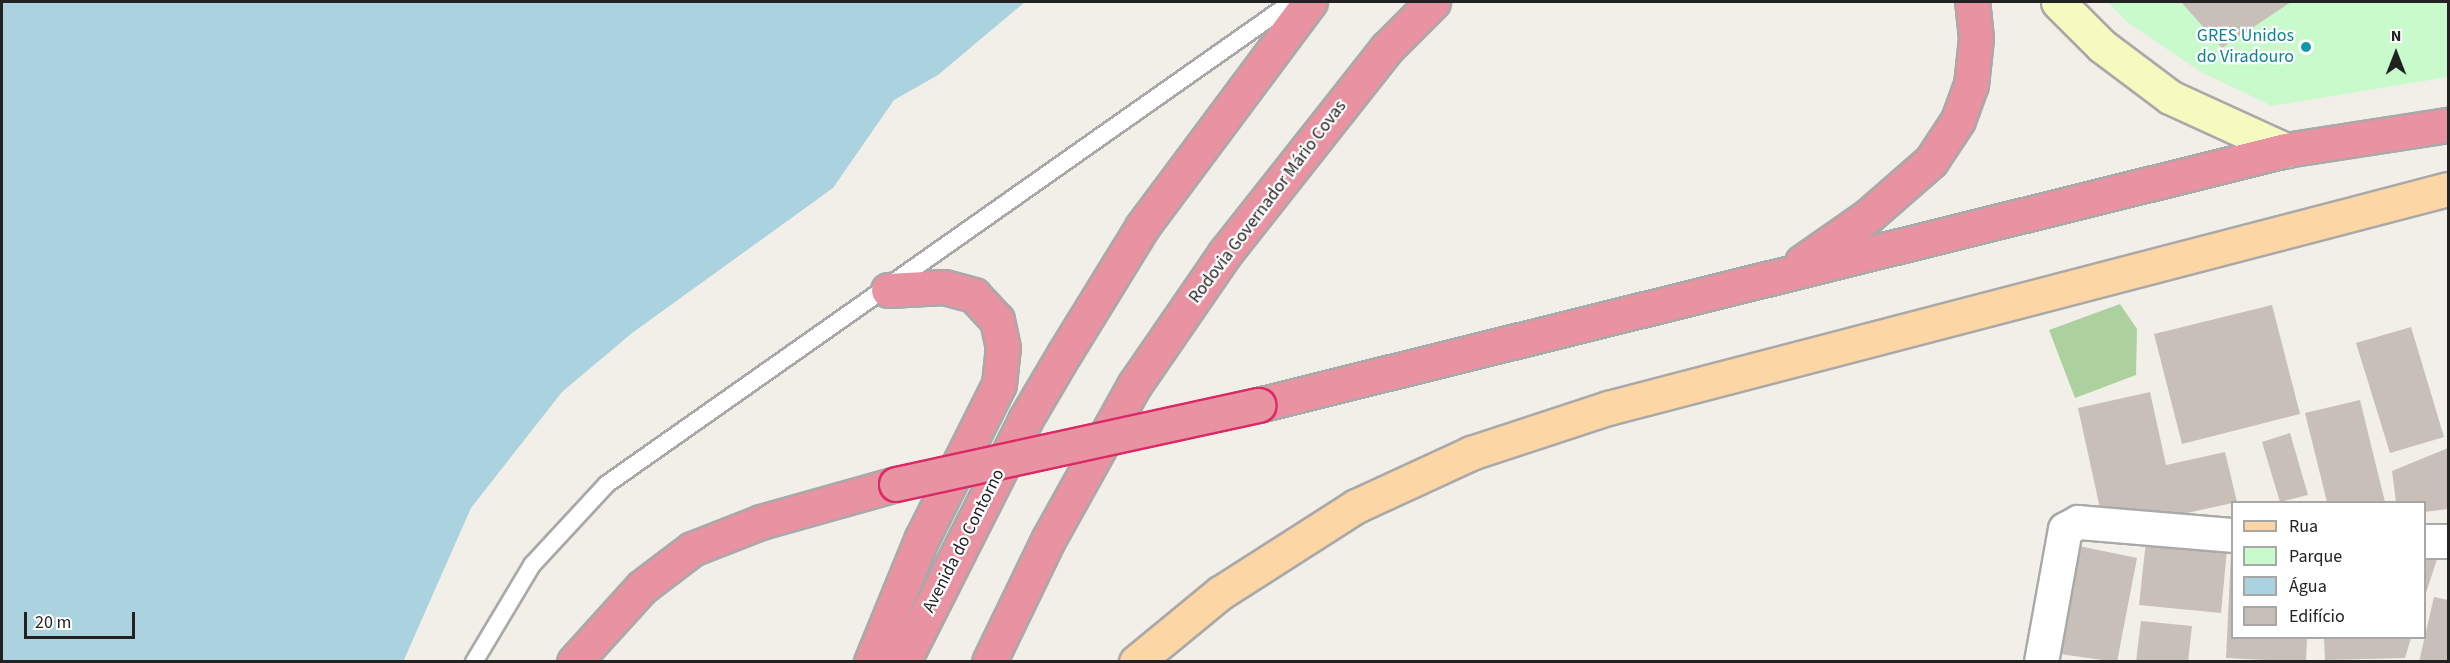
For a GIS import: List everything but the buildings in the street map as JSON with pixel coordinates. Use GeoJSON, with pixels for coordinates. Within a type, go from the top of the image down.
{"type":"FeatureCollection","features":[{"type":"Feature","properties":{"kind":"highway","name":"Avenida do Contorno"},"geometry":{"type":"LineString","coordinates":[[903,662],[1025,420],[1142,227],[1310,2]]}},
{"type":"Feature","properties":{"kind":"highway","name":"Rodovia Governador Mário Covas"},"geometry":{"type":"LineString","coordinates":[[989,662],[1048,540],[1135,384],[1225,253],[1387,48],[1433,2]]}},
{"type":"Feature","properties":{"kind":"highway"},"geometry":{"type":"LineString","coordinates":[[1387,48],[1450,2]]}},
{"type":"Feature","properties":{"kind":"highway"},"geometry":{"type":"LineString","coordinates":[[1788,272],[1868,216],[1931,161],[1958,120],[1971,85],[1976,39],[1972,2]]}},
{"type":"Feature","properties":{"kind":"highway"},"geometry":{"type":"LineString","coordinates":[[574,662],[642,587],[692,549],[761,522],[896,484],[1258,405],[2286,150],[2448,124]]}},
{"type":"Feature","properties":{"kind":"highway"},"geometry":{"type":"LineString","coordinates":[[871,662],[921,540],[999,384],[1003,348],[997,320],[974,295],[944,287],[888,290]]}},
{"type":"Feature","properties":{"kind":"main road"},"geometry":{"type":"LineString","coordinates":[[2058,2],[2102,46],[2170,97],[2286,150]]}},
{"type":"Feature","properties":{"kind":"main road"},"geometry":{"type":"LineString","coordinates":[[1136,662],[1220,593],[1356,506],[1471,453],[1608,408],[2448,189]]}},
{"type":"Feature","properties":{"kind":"street"},"geometry":{"type":"LineString","coordinates":[[2041,662],[2065,529],[2078,522],[2231,535]]}},
{"type":"Feature","properties":{"kind":"street"},"geometry":{"type":"LineString","coordinates":[[2426,541],[2448,541]]}},
{"type":"Feature","properties":{"kind":"lane"},"geometry":{"type":"LineString","coordinates":[[474,662],[532,565],[607,484],[888,290],[1292,2]]}},
{"type":"Feature","properties":{"kind":"green space","name":"GRES Unidos do Viradouro"},"geometry":{"type":"Polygon","coordinates":[[[2108,2],[2448,2],[2448,77],[2272,106],[2201,72],[2127,22],[2108,2]]]}},
{"type":"Feature","properties":{"kind":"green space"},"geometry":{"type":"Polygon","coordinates":[[[2120,304],[2137,329],[2136,375],[2075,398],[2049,330],[2120,304]]]}},
{"type":"Feature","properties":{"kind":"water"},"geometry":{"type":"Polygon","coordinates":[[[2,2],[1025,2],[938,75],[894,100],[833,188],[632,333],[562,392],[471,508],[403,662],[2,661],[2,2]]]}},
{"type":"Feature","properties":{"kind":"place","name":"GRES Unidos do Viradouro"},"geometry":{"type":"Point","coordinates":[2306,47]}}]}
